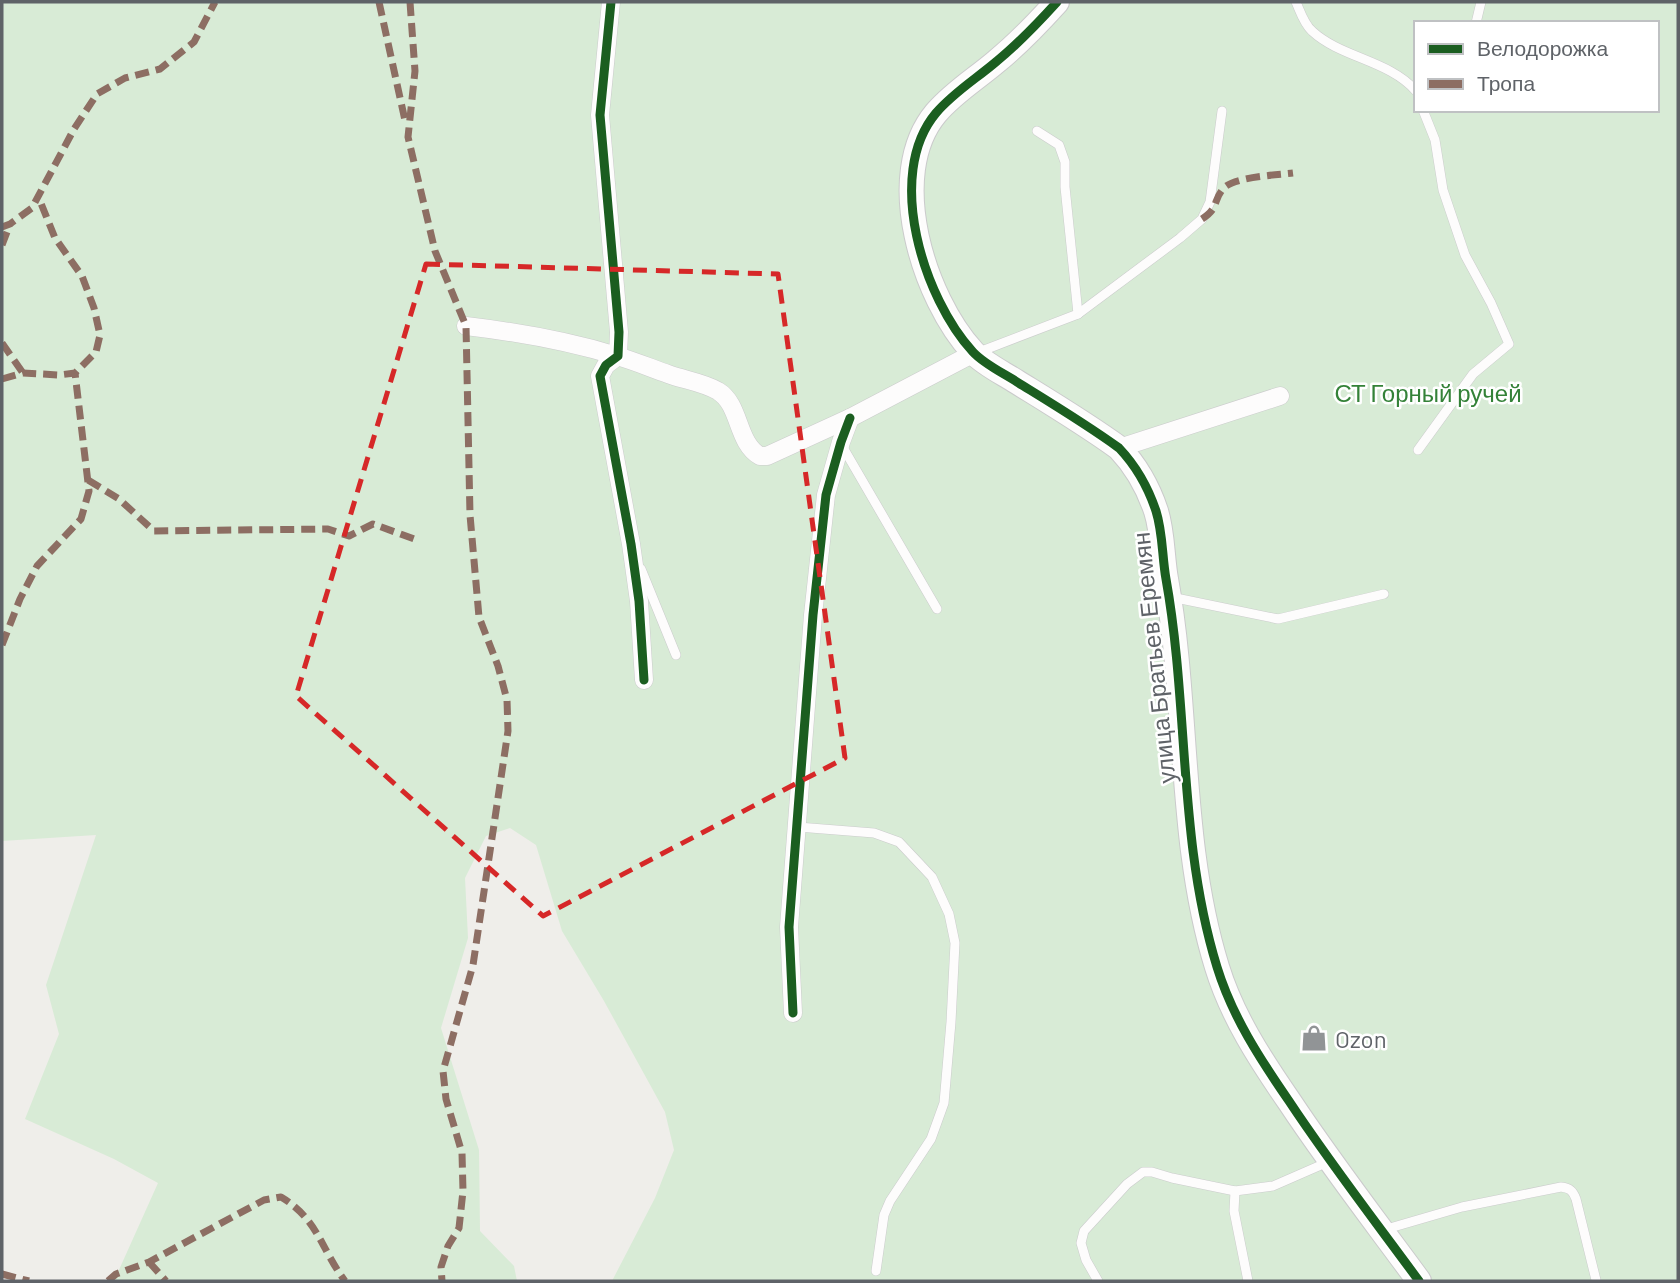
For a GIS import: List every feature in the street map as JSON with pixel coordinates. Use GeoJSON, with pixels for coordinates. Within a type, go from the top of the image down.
{"type":"FeatureCollection","features":[{"type":"Feature","properties":{"kind":"street"},"geometry":{"type":"LineString","coordinates":[[611,2],[600,115],[619,332],[618,356]]}},
{"type":"Feature","properties":{"kind":"street","name":"улица Братьев Еремян"},"geometry":{"type":"LineString","coordinates":[[1057,2],[1032,30],[995,63],[959,89],[935,114],[919,142],[911,192],[918,247],[951,323],[974,353],[1119,448],[1134,464],[1148,489],[1157,515],[1169,596],[1196,877],[1212,948],[1231,1003],[1252,1046],[1329,1161],[1419,1281]]}},
{"type":"Feature","properties":{"kind":"street"},"geometry":{"type":"LineString","coordinates":[[466,326],[565,343],[618,356],[701,383],[721,392],[728,401],[747,445],[760,456],[767,456],[850,418],[974,353]]}},
{"type":"Feature","properties":{"kind":"street"},"geometry":{"type":"LineString","coordinates":[[618,356],[606,365],[600,376],[631,544],[639,601],[645,680]]}},
{"type":"Feature","properties":{"kind":"street"},"geometry":{"type":"LineString","coordinates":[[1119,448],[1280,396]]}},
{"type":"Feature","properties":{"kind":"street"},"geometry":{"type":"LineString","coordinates":[[793,1013],[789,926],[814,602],[826,495],[850,418]]}},
{"type":"Feature","properties":{"kind":"lane"},"geometry":{"type":"LineString","coordinates":[[1296,2],[1309,29],[1329,44],[1378,64],[1414,90]]}},
{"type":"Feature","properties":{"kind":"lane"},"geometry":{"type":"LineString","coordinates":[[1476,21],[1481,2]]}},
{"type":"Feature","properties":{"kind":"lane"},"geometry":{"type":"LineString","coordinates":[[974,353],[1078,314],[1202,219],[1210,202],[1222,111]]}},
{"type":"Feature","properties":{"kind":"lane"},"geometry":{"type":"LineString","coordinates":[[1418,450],[1473,374],[1508,344],[1491,303],[1465,255],[1443,190],[1435,140],[1424,112]]}},
{"type":"Feature","properties":{"kind":"lane"},"geometry":{"type":"LineString","coordinates":[[1037,131],[1059,145],[1065,162],[1065,187],[1078,314]]}},
{"type":"Feature","properties":{"kind":"lane"},"geometry":{"type":"LineString","coordinates":[[841,442],[937,609]]}},
{"type":"Feature","properties":{"kind":"lane"},"geometry":{"type":"LineString","coordinates":[[631,544],[676,655]]}},
{"type":"Feature","properties":{"kind":"lane"},"geometry":{"type":"LineString","coordinates":[[1169,596],[1278,620],[1384,594]]}},
{"type":"Feature","properties":{"kind":"lane"},"geometry":{"type":"LineString","coordinates":[[798,827],[874,833],[898,842],[932,877],[949,914],[955,943],[944,1103],[931,1139],[890,1201],[884,1215],[876,1270]]}},
{"type":"Feature","properties":{"kind":"lane"},"geometry":{"type":"LineString","coordinates":[[1098,1281],[1081,1243],[1084,1231],[1127,1184],[1143,1172],[1236,1191],[1273,1186],[1329,1161]]}},
{"type":"Feature","properties":{"kind":"lane"},"geometry":{"type":"LineString","coordinates":[[1382,1231],[1461,1207],[1561,1187],[1568,1188],[1573,1191],[1576,1199],[1597,1280]]}},
{"type":"Feature","properties":{"kind":"lane"},"geometry":{"type":"LineString","coordinates":[[1236,1191],[1234,1211],[1248,1281]]}},
{"type":"Feature","properties":{"kind":"highlighted area"},"geometry":{"type":"Polygon","coordinates":[[[426,264],[778,274],[845,758],[543,916],[296,696],[426,264]]]}},
{"type":"Feature","properties":{"kind":"green space","name":"СТ Горный ручей"},"geometry":{"type":"Polygon","coordinates":[[[2,2],[1678,2],[1678,1281],[612,1281],[655,1198],[674,1150],[665,1112],[562,931],[536,845],[510,828],[486,836],[465,878],[468,938],[441,1028],[479,1150],[480,1231],[514,1266],[517,1281],[114,1281],[158,1183],[114,1159],[25,1119],[59,1034],[46,985],[96,835],[2,841],[2,2]]]}},
{"type":"Feature","properties":{"kind":"marked path"},"geometry":{"type":"LineString","coordinates":[[2,227],[32,208],[74,129],[97,94],[125,78],[160,69],[194,42],[215,2]]}},
{"type":"Feature","properties":{"kind":"marked path"},"geometry":{"type":"LineString","coordinates":[[379,2],[406,125]]}},
{"type":"Feature","properties":{"kind":"marked path"},"geometry":{"type":"LineString","coordinates":[[410,2],[415,71],[408,137],[435,251],[466,326],[470,515],[479,617],[498,666],[507,700],[508,731],[473,965],[443,1071],[446,1099],[462,1153],[463,1191],[459,1228],[448,1246],[441,1267],[442,1281]]}},
{"type":"Feature","properties":{"kind":"marked path"},"geometry":{"type":"LineString","coordinates":[[1202,219],[1214,208],[1223,189],[1228,185],[1255,177],[1293,173]]}},
{"type":"Feature","properties":{"kind":"marked path"},"geometry":{"type":"LineString","coordinates":[[2,379],[23,373],[75,373],[96,352],[100,335],[94,308],[82,276],[55,238],[38,196]]}},
{"type":"Feature","properties":{"kind":"marked path"},"geometry":{"type":"LineString","coordinates":[[2,245],[10,224]]}},
{"type":"Feature","properties":{"kind":"marked path"},"geometry":{"type":"LineString","coordinates":[[2,343],[23,373]]}},
{"type":"Feature","properties":{"kind":"marked path"},"geometry":{"type":"LineString","coordinates":[[2,645],[20,599],[37,566],[81,519],[89,491],[75,373]]}},
{"type":"Feature","properties":{"kind":"marked path"},"geometry":{"type":"LineString","coordinates":[[88,480],[119,499],[154,531],[328,529],[349,536],[373,524],[417,540]]}},
{"type":"Feature","properties":{"kind":"marked path"},"geometry":{"type":"LineString","coordinates":[[108,1281],[116,1274],[149,1262],[264,1200],[281,1197],[311,1225],[345,1281]]}},
{"type":"Feature","properties":{"kind":"marked path"},"geometry":{"type":"LineString","coordinates":[[149,1262],[166,1281]]}},
{"type":"Feature","properties":{"kind":"marked path"},"geometry":{"type":"LineString","coordinates":[[2,1274],[29,1281]]}},
{"type":"Feature","properties":{"kind":"cycle path"},"geometry":{"type":"LineString","coordinates":[[611,2],[600,115],[619,332],[618,356],[606,365],[600,376],[631,544],[639,601],[644,680]]}},
{"type":"Feature","properties":{"kind":"cycle path"},"geometry":{"type":"LineString","coordinates":[[1057,2],[1013,47],[943,105],[921,139],[913,169],[912,202],[926,269],[939,301],[955,329],[977,356],[1119,448],[1146,486],[1160,528],[1173,627],[1196,871],[1205,919],[1223,985],[1248,1037],[1268,1069],[1320,1147],[1419,1281]]}},
{"type":"Feature","properties":{"kind":"cycle path"},"geometry":{"type":"LineString","coordinates":[[793,1013],[789,927],[813,615],[826,495],[850,418]]}},
{"type":"Feature","properties":{"kind":"place","name":"Ozon"},"geometry":{"type":"Point","coordinates":[1314,1038]}}]}
